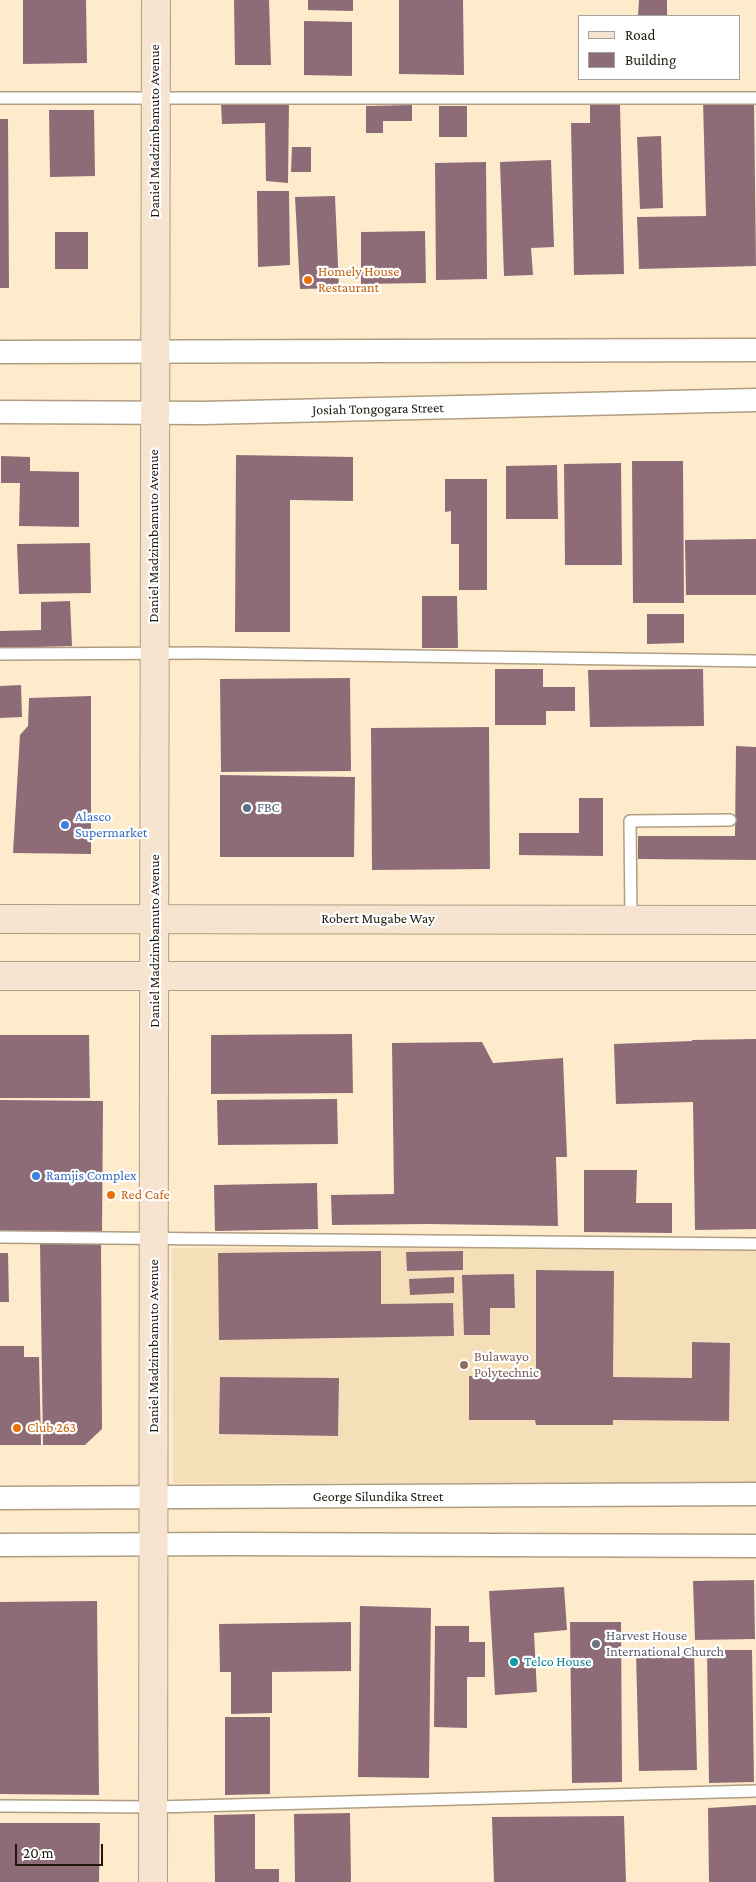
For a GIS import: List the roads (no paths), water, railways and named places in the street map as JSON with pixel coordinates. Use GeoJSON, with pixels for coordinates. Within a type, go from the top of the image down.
{"type":"FeatureCollection","features":[{"type":"Feature","properties":{"kind":"street","name":"Daniel Madzimbamuto Avenue"},"geometry":{"type":"LineString","coordinates":[[153,1882],[155,919],[153,653],[156,0]]}},
{"type":"Feature","properties":{"kind":"street"},"geometry":{"type":"LineString","coordinates":[[0,352],[756,350]]}},
{"type":"Feature","properties":{"kind":"street","name":"Josiah Tongogara Street"},"geometry":{"type":"LineString","coordinates":[[0,412],[154,413],[756,400]]}},
{"type":"Feature","properties":{"kind":"street","name":"Robert Mugabe Way"},"geometry":{"type":"LineString","coordinates":[[0,919],[756,920]]}},
{"type":"Feature","properties":{"kind":"street"},"geometry":{"type":"LineString","coordinates":[[0,976],[756,976]]}},
{"type":"Feature","properties":{"kind":"street","name":"George Silundika Street"},"geometry":{"type":"LineString","coordinates":[[0,1498],[756,1494]]}},
{"type":"Feature","properties":{"kind":"street"},"geometry":{"type":"LineString","coordinates":[[0,1545],[756,1546]]}},
{"type":"Feature","properties":{"kind":"lane"},"geometry":{"type":"LineString","coordinates":[[0,98],[756,98]]}},
{"type":"Feature","properties":{"kind":"lane"},"geometry":{"type":"LineString","coordinates":[[0,654],[153,653],[756,662]]}},
{"type":"Feature","properties":{"kind":"lane"},"geometry":{"type":"LineString","coordinates":[[631,920],[630,821],[730,820]]}},
{"type":"Feature","properties":{"kind":"lane"},"geometry":{"type":"LineString","coordinates":[[0,1237],[756,1244]]}},
{"type":"Feature","properties":{"kind":"lane"},"geometry":{"type":"LineString","coordinates":[[0,1806],[153,1808],[756,1791]]}},
{"type":"Feature","properties":{"kind":"place","name":"Homely House Restaurant"},"geometry":{"type":"Point","coordinates":[308,280]}},
{"type":"Feature","properties":{"kind":"place","name":"FBC"},"geometry":{"type":"Point","coordinates":[247,808]}},
{"type":"Feature","properties":{"kind":"place","name":"Alasco Supermarket"},"geometry":{"type":"Point","coordinates":[65,825]}},
{"type":"Feature","properties":{"kind":"place","name":"Ramjis Complex"},"geometry":{"type":"Point","coordinates":[36,1176]}},
{"type":"Feature","properties":{"kind":"place","name":"Red Cafe"},"geometry":{"type":"Point","coordinates":[111,1195]}},
{"type":"Feature","properties":{"kind":"place","name":"Bulawayo Polytechnic"},"geometry":{"type":"Point","coordinates":[464,1365]}},
{"type":"Feature","properties":{"kind":"place","name":"Club 263"},"geometry":{"type":"Point","coordinates":[17,1428]}},
{"type":"Feature","properties":{"kind":"place","name":"Harvest House International Church"},"geometry":{"type":"Point","coordinates":[596,1644]}},
{"type":"Feature","properties":{"kind":"place","name":"Telco House"},"geometry":{"type":"Point","coordinates":[514,1662]}}]}
